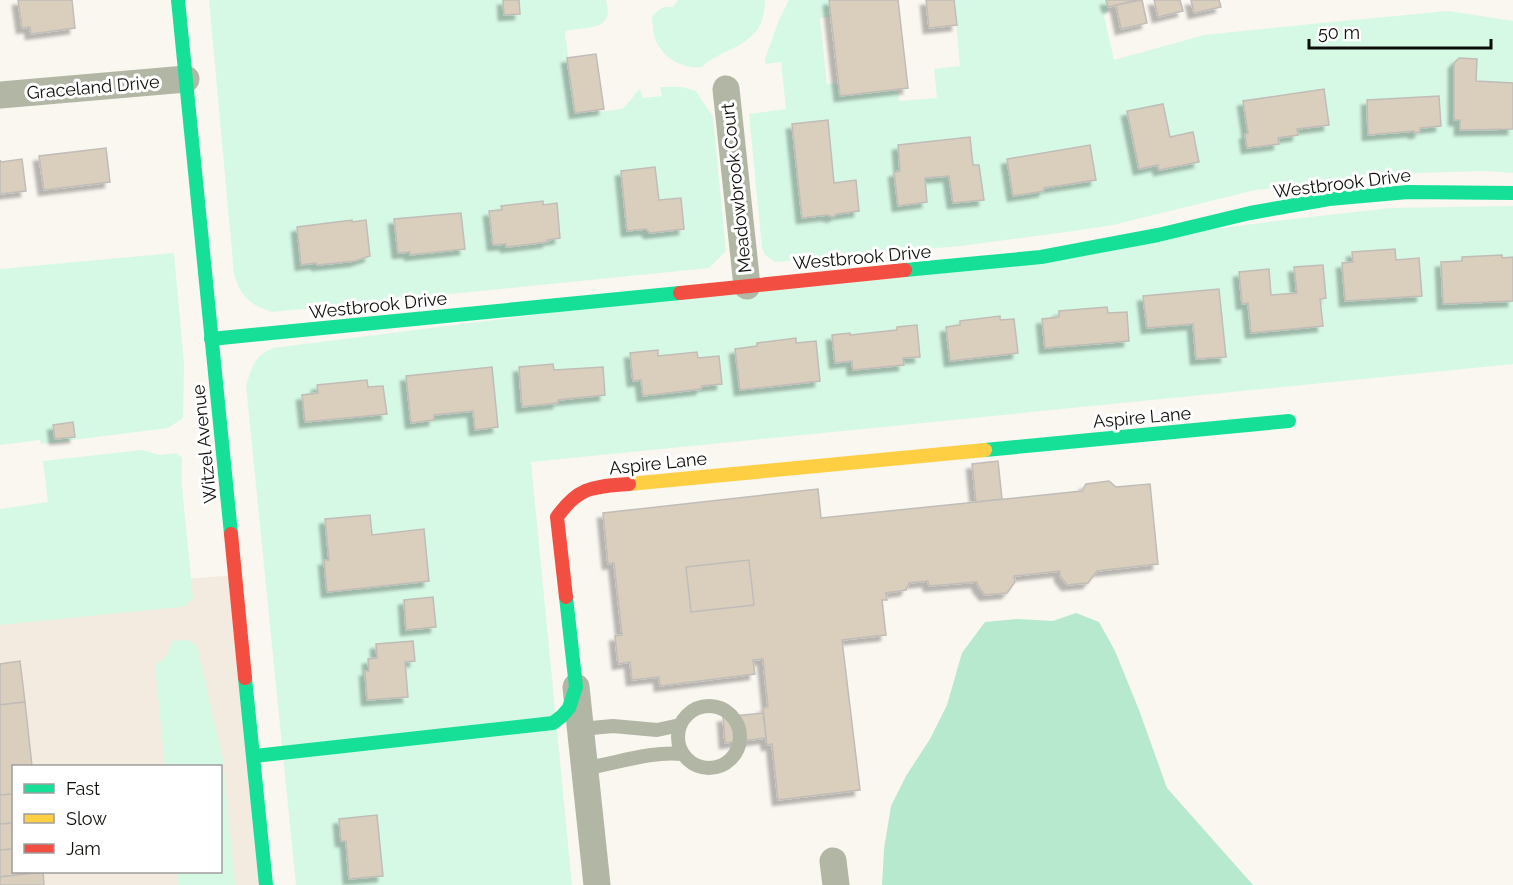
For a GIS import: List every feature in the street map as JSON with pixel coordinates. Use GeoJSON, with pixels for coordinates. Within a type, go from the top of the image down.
{"type":"FeatureCollection","features":[{"type":"Feature","properties":{"kind":"street","name":"Witzel Avenue"},"geometry":{"type":"LineString","coordinates":[[178,0],[266,885]]}},
{"type":"Feature","properties":{"kind":"street","name":"Graceland Drive"},"geometry":{"type":"LineString","coordinates":[[0,95],[186,78]]}},
{"type":"Feature","properties":{"kind":"street","name":"Meadowbrook Court"},"geometry":{"type":"LineString","coordinates":[[726,89],[747,286]]}},
{"type":"Feature","properties":{"kind":"street","name":"Westbrook Drive"},"geometry":{"type":"LineString","coordinates":[[211,339],[1041,256],[1158,235],[1250,213],[1329,199],[1408,192],[1513,193]]}},
{"type":"Feature","properties":{"kind":"street","name":"Aspire Lane"},"geometry":{"type":"LineString","coordinates":[[254,756],[553,723],[563,717],[573,700],[576,687],[557,517],[577,493],[593,488],[644,482],[1289,421]]}},
{"type":"Feature","properties":{"kind":"street"},"geometry":{"type":"LineString","coordinates":[[576,687],[597,885]]}},
{"type":"Feature","properties":{"kind":"lane"},"geometry":{"type":"LineString","coordinates":[[705,705],[716,706],[726,710],[734,717],[739,727],[740,738],[734,757],[717,768],[698,766],[689,762],[682,754],[677,736],[685,716],[694,709],[705,705]]}},
{"type":"Feature","properties":{"kind":"lane"},"geometry":{"type":"LineString","coordinates":[[581,729],[613,726],[657,730],[680,725]]}},
{"type":"Feature","properties":{"kind":"lane"},"geometry":{"type":"LineString","coordinates":[[586,768],[658,753],[682,754]]}},
{"type":"Feature","properties":{"kind":"shaded area"},"geometry":{"type":"Polygon","coordinates":[[[236,575],[266,885],[0,885],[0,594],[236,575]]]}},
{"type":"Feature","properties":{"kind":"green space"},"geometry":{"type":"Polygon","coordinates":[[[209,0],[606,0],[608,10],[604,22],[592,27],[565,32],[575,113],[623,108],[640,89],[643,98],[662,96],[660,87],[683,87],[696,91],[713,117],[726,251],[709,268],[272,312],[258,307],[243,294],[234,274],[209,0]]]}},
{"type":"Feature","properties":{"kind":"green space"},"geometry":{"type":"Polygon","coordinates":[[[678,0],[765,0],[765,4],[761,22],[754,34],[702,67],[695,67],[669,58],[659,47],[654,35],[652,17],[661,9],[673,7],[678,0]]]}},
{"type":"Feature","properties":{"kind":"green space"},"geometry":{"type":"Polygon","coordinates":[[[789,0],[829,0],[831,16],[820,18],[827,84],[838,83],[840,96],[898,90],[899,101],[937,98],[934,69],[960,66],[954,0],[1106,0],[1108,11],[1104,16],[1114,60],[1204,35],[1321,23],[1448,11],[1513,21],[1513,173],[1485,171],[1418,173],[1255,190],[1113,225],[1073,231],[961,246],[775,262],[765,255],[762,248],[749,114],[786,109],[781,62],[765,64],[765,59],[789,0]]]}},
{"type":"Feature","properties":{"kind":"green space"},"geometry":{"type":"Polygon","coordinates":[[[1513,206],[1513,364],[531,462],[572,885],[296,885],[246,385],[258,358],[267,351],[273,348],[1292,219],[1390,208],[1513,206]]]}},
{"type":"Feature","properties":{"kind":"green space"},"geometry":{"type":"Polygon","coordinates":[[[174,253],[184,364],[183,418],[168,428],[41,444],[40,440],[0,445],[0,269],[174,253]]]}},
{"type":"Feature","properties":{"kind":"green space"},"geometry":{"type":"Polygon","coordinates":[[[142,450],[160,455],[177,453],[182,458],[182,487],[193,598],[185,606],[179,607],[0,625],[0,509],[48,502],[43,461],[142,450]]]}},
{"type":"Feature","properties":{"kind":"green space"},"geometry":{"type":"Polygon","coordinates":[[[1076,613],[1099,622],[1115,651],[1167,788],[1253,885],[882,885],[884,849],[891,806],[947,705],[962,653],[985,622],[1017,619],[1053,621],[1076,613]]]}},
{"type":"Feature","properties":{"kind":"green space"},"geometry":{"type":"Polygon","coordinates":[[[188,640],[197,646],[223,759],[235,885],[178,885],[177,873],[222,873],[222,765],[165,765],[155,665],[167,656],[172,641],[188,640]]]}},
{"type":"Feature","properties":{"kind":"building"},"geometry":{"type":"Polygon","coordinates":[[[18,0],[72,0],[75,28],[31,34],[30,27],[22,28],[18,0]]]}},
{"type":"Feature","properties":{"kind":"building"},"geometry":{"type":"Polygon","coordinates":[[[503,0],[519,0],[520,14],[504,15],[503,0]]]}},
{"type":"Feature","properties":{"kind":"building"},"geometry":{"type":"Polygon","coordinates":[[[829,0],[898,0],[908,88],[840,96],[829,0]]]}},
{"type":"Feature","properties":{"kind":"building"},"geometry":{"type":"Polygon","coordinates":[[[926,0],[954,0],[957,25],[929,28],[926,0]]]}},
{"type":"Feature","properties":{"kind":"building"},"geometry":{"type":"Polygon","coordinates":[[[1106,0],[1138,0],[1108,7],[1106,0]]]}},
{"type":"Feature","properties":{"kind":"building"},"geometry":{"type":"Polygon","coordinates":[[[1142,0],[1147,23],[1121,29],[1116,5],[1142,0]]]}},
{"type":"Feature","properties":{"kind":"building"},"geometry":{"type":"Polygon","coordinates":[[[1154,0],[1180,0],[1183,11],[1158,17],[1154,0]]]}},
{"type":"Feature","properties":{"kind":"building"},"geometry":{"type":"Polygon","coordinates":[[[1191,0],[1219,0],[1221,7],[1194,13],[1191,0]]]}},
{"type":"Feature","properties":{"kind":"building"},"geometry":{"type":"Polygon","coordinates":[[[596,54],[604,109],[575,113],[567,58],[596,54]]]}},
{"type":"Feature","properties":{"kind":"building"},"geometry":{"type":"Polygon","coordinates":[[[1459,58],[1477,59],[1476,81],[1513,83],[1513,129],[1460,130],[1460,120],[1454,120],[1454,63],[1459,58]]]}},
{"type":"Feature","properties":{"kind":"building"},"geometry":{"type":"Polygon","coordinates":[[[1324,89],[1329,125],[1297,129],[1298,135],[1278,138],[1279,144],[1247,148],[1245,134],[1248,133],[1243,101],[1324,89]]]}},
{"type":"Feature","properties":{"kind":"building"},"geometry":{"type":"Polygon","coordinates":[[[1439,96],[1441,126],[1420,128],[1420,132],[1414,133],[1414,131],[1368,135],[1367,100],[1439,96]]]}},
{"type":"Feature","properties":{"kind":"building"},"geometry":{"type":"Polygon","coordinates":[[[1163,104],[1170,137],[1193,132],[1199,162],[1159,170],[1158,165],[1139,169],[1127,111],[1163,104]]]}},
{"type":"Feature","properties":{"kind":"building"},"geometry":{"type":"Polygon","coordinates":[[[828,120],[834,183],[856,180],[859,211],[837,214],[833,217],[827,215],[802,218],[792,124],[828,120]]]}},
{"type":"Feature","properties":{"kind":"building"},"geometry":{"type":"Polygon","coordinates":[[[970,137],[973,165],[979,165],[984,200],[953,203],[949,176],[925,178],[927,202],[898,206],[894,172],[900,171],[898,145],[970,137]]]}},
{"type":"Feature","properties":{"kind":"building"},"geometry":{"type":"Polygon","coordinates":[[[1090,145],[1096,180],[1044,188],[1044,191],[1013,196],[1007,159],[1090,145]]]}},
{"type":"Feature","properties":{"kind":"building"},"geometry":{"type":"Polygon","coordinates":[[[106,148],[110,182],[44,190],[39,156],[106,148]]]}},
{"type":"Feature","properties":{"kind":"building"},"geometry":{"type":"Polygon","coordinates":[[[22,159],[26,191],[0,194],[0,160],[1,162],[22,159]]]}},
{"type":"Feature","properties":{"kind":"building"},"geometry":{"type":"Polygon","coordinates":[[[655,167],[659,200],[681,198],[684,229],[650,233],[646,229],[627,231],[621,171],[655,167]]]}},
{"type":"Feature","properties":{"kind":"building"},"geometry":{"type":"Polygon","coordinates":[[[543,201],[543,205],[557,203],[560,238],[547,240],[548,242],[506,247],[506,244],[493,245],[489,211],[502,210],[501,206],[543,201]]]}},
{"type":"Feature","properties":{"kind":"building"},"geometry":{"type":"Polygon","coordinates":[[[461,213],[465,249],[410,255],[410,252],[398,253],[394,219],[461,213]]]}},
{"type":"Feature","properties":{"kind":"building"},"geometry":{"type":"Polygon","coordinates":[[[352,220],[352,222],[366,220],[370,256],[355,261],[301,265],[297,227],[352,220]]]}},
{"type":"Feature","properties":{"kind":"building"},"geometry":{"type":"Polygon","coordinates":[[[1395,249],[1396,260],[1419,258],[1422,296],[1345,301],[1342,263],[1353,262],[1352,252],[1395,249]]]}},
{"type":"Feature","properties":{"kind":"building"},"geometry":{"type":"Polygon","coordinates":[[[1502,255],[1502,258],[1513,257],[1513,301],[1443,304],[1441,262],[1462,261],[1462,257],[1502,255]]]}},
{"type":"Feature","properties":{"kind":"building"},"geometry":{"type":"Polygon","coordinates":[[[1323,265],[1326,298],[1320,299],[1323,326],[1251,333],[1248,303],[1242,304],[1239,272],[1269,269],[1271,295],[1297,293],[1294,267],[1323,265]]]}},
{"type":"Feature","properties":{"kind":"building"},"geometry":{"type":"Polygon","coordinates":[[[1219,289],[1226,357],[1196,359],[1193,324],[1147,328],[1143,296],[1219,289]]]}},
{"type":"Feature","properties":{"kind":"building"},"geometry":{"type":"Polygon","coordinates":[[[1107,307],[1108,313],[1127,312],[1129,341],[1045,348],[1042,319],[1059,317],[1059,311],[1107,307]]]}},
{"type":"Feature","properties":{"kind":"building"},"geometry":{"type":"Polygon","coordinates":[[[1000,316],[1000,320],[1014,319],[1018,353],[950,361],[946,327],[960,325],[960,321],[1000,316]]]}},
{"type":"Feature","properties":{"kind":"building"},"geometry":{"type":"Polygon","coordinates":[[[917,325],[920,357],[903,358],[904,365],[853,370],[852,361],[835,363],[832,335],[897,330],[897,327],[917,325]]]}},
{"type":"Feature","properties":{"kind":"building"},"geometry":{"type":"Polygon","coordinates":[[[796,338],[796,343],[816,341],[820,381],[740,390],[735,349],[757,346],[757,343],[796,338]]]}},
{"type":"Feature","properties":{"kind":"building"},"geometry":{"type":"Polygon","coordinates":[[[658,350],[658,356],[697,352],[698,358],[719,356],[722,384],[643,396],[641,380],[633,381],[630,353],[658,350]]]}},
{"type":"Feature","properties":{"kind":"building"},"geometry":{"type":"Polygon","coordinates":[[[553,364],[554,370],[603,367],[605,395],[522,407],[519,367],[553,364]]]}},
{"type":"Feature","properties":{"kind":"building"},"geometry":{"type":"Polygon","coordinates":[[[492,367],[498,427],[475,430],[473,411],[434,415],[434,420],[411,423],[406,376],[492,367]]]}},
{"type":"Feature","properties":{"kind":"building"},"geometry":{"type":"Polygon","coordinates":[[[367,380],[368,387],[383,386],[387,414],[305,422],[302,395],[318,393],[317,385],[367,380]]]}},
{"type":"Feature","properties":{"kind":"building"},"geometry":{"type":"Polygon","coordinates":[[[73,422],[75,437],[55,439],[53,425],[73,422]]]}},
{"type":"Feature","properties":{"kind":"building"},"geometry":{"type":"Polygon","coordinates":[[[998,461],[1002,499],[976,502],[972,464],[998,461]]]}},
{"type":"Feature","properties":{"kind":"building"},"geometry":{"type":"Polygon","coordinates":[[[1109,481],[1116,487],[1150,484],[1158,564],[1097,571],[1088,583],[1067,585],[1060,576],[1060,571],[1014,576],[1015,582],[1007,593],[985,595],[977,582],[929,586],[928,581],[909,583],[906,590],[886,593],[887,600],[882,600],[886,635],[842,640],[860,790],[778,800],[772,744],[767,745],[766,738],[763,708],[768,707],[763,659],[753,660],[755,674],[660,686],[659,677],[632,680],[630,662],[618,664],[615,636],[622,635],[614,563],[608,564],[603,513],[818,489],[821,518],[1082,491],[1086,484],[1109,481]]]}},
{"type":"Feature","properties":{"kind":"building"},"geometry":{"type":"Polygon","coordinates":[[[370,515],[372,535],[424,529],[429,581],[327,592],[324,560],[329,560],[325,519],[370,515]]]}},
{"type":"Feature","properties":{"kind":"building"},"geometry":{"type":"Polygon","coordinates":[[[749,560],[754,605],[691,612],[686,567],[749,560]]]}},
{"type":"Feature","properties":{"kind":"building"},"geometry":{"type":"Polygon","coordinates":[[[433,597],[436,627],[406,630],[404,600],[433,597]]]}},
{"type":"Feature","properties":{"kind":"building"},"geometry":{"type":"Polygon","coordinates":[[[413,641],[415,661],[405,662],[408,697],[367,700],[365,671],[369,671],[368,659],[377,658],[376,644],[413,641]]]}},
{"type":"Feature","properties":{"kind":"building"},"geometry":{"type":"Polygon","coordinates":[[[20,661],[25,702],[0,705],[0,664],[20,661]]]}},
{"type":"Feature","properties":{"kind":"building"},"geometry":{"type":"Polygon","coordinates":[[[25,702],[32,765],[12,765],[12,794],[0,795],[0,705],[25,702]]]}},
{"type":"Feature","properties":{"kind":"building"},"geometry":{"type":"Polygon","coordinates":[[[763,713],[766,738],[725,743],[723,717],[763,713]]]}},
{"type":"Feature","properties":{"kind":"building"},"geometry":{"type":"Polygon","coordinates":[[[12,794],[12,823],[0,824],[0,795],[12,794]]]}},
{"type":"Feature","properties":{"kind":"building"},"geometry":{"type":"Polygon","coordinates":[[[377,815],[383,876],[349,879],[346,841],[341,841],[339,819],[377,815]]]}},
{"type":"Feature","properties":{"kind":"building"},"geometry":{"type":"Polygon","coordinates":[[[12,823],[12,849],[0,850],[0,824],[12,823]]]}},
{"type":"Feature","properties":{"kind":"building"},"geometry":{"type":"Polygon","coordinates":[[[12,849],[12,873],[34,873],[0,877],[0,850],[12,849]]]}},
{"type":"Feature","properties":{"kind":"building"},"geometry":{"type":"Polygon","coordinates":[[[43,873],[44,885],[0,885],[0,877],[43,873]]]}},
{"type":"Feature","properties":{"kind":"traffic: fast"},"geometry":{"type":"LineString","coordinates":[[178,0],[231,534]]}},
{"type":"Feature","properties":{"kind":"traffic: fast"},"geometry":{"type":"LineString","coordinates":[[905,270],[1041,257],[1158,235],[1250,213],[1329,199],[1408,192],[1513,193]]}},
{"type":"Feature","properties":{"kind":"traffic: fast"},"geometry":{"type":"LineString","coordinates":[[211,339],[680,293]]}},
{"type":"Feature","properties":{"kind":"traffic: fast"},"geometry":{"type":"LineString","coordinates":[[985,450],[1289,421]]}},
{"type":"Feature","properties":{"kind":"traffic: fast"},"geometry":{"type":"LineString","coordinates":[[254,756],[553,723],[569,708],[576,687],[566,597]]}},
{"type":"Feature","properties":{"kind":"traffic: fast"},"geometry":{"type":"LineString","coordinates":[[245,678],[266,885]]}},
{"type":"Feature","properties":{"kind":"traffic: slow"},"geometry":{"type":"LineString","coordinates":[[629,484],[985,450]]}},
{"type":"Feature","properties":{"kind":"traffic: jam"},"geometry":{"type":"LineString","coordinates":[[680,293],[905,270]]}},
{"type":"Feature","properties":{"kind":"traffic: jam"},"geometry":{"type":"LineString","coordinates":[[566,597],[557,517],[572,499],[588,490],[629,484]]}},
{"type":"Feature","properties":{"kind":"traffic: jam"},"geometry":{"type":"LineString","coordinates":[[231,534],[245,678]]}}]}
